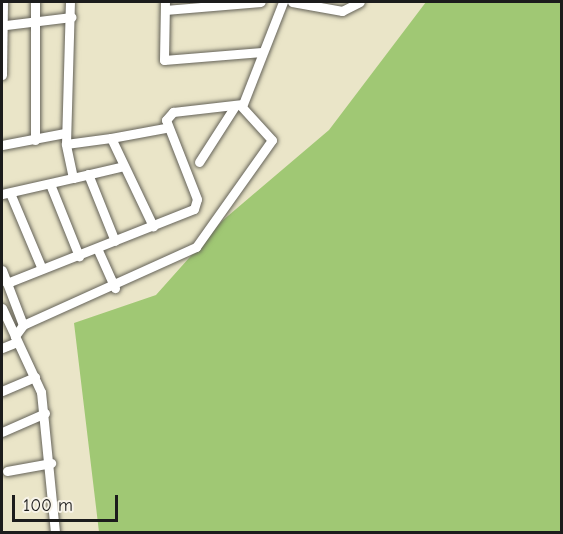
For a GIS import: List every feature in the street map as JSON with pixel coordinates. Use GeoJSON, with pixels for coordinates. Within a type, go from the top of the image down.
{"type":"FeatureCollection","features":[{"type":"Feature","properties":{"kind":"street"},"geometry":{"type":"LineString","coordinates":[[2,75],[6,25],[3,2]]}},
{"type":"Feature","properties":{"kind":"street"},"geometry":{"type":"LineString","coordinates":[[35,2],[38,22],[35,140]]}},
{"type":"Feature","properties":{"kind":"street"},"geometry":{"type":"LineString","coordinates":[[70,2],[72,17],[65,133],[73,178]]}},
{"type":"Feature","properties":{"kind":"street"},"geometry":{"type":"LineString","coordinates":[[261,2],[165,6],[164,60],[262,52]]}},
{"type":"Feature","properties":{"kind":"street"},"geometry":{"type":"LineString","coordinates":[[199,162],[237,105],[283,2]]}},
{"type":"Feature","properties":{"kind":"street"},"geometry":{"type":"LineString","coordinates":[[292,2],[343,6],[360,2]]}},
{"type":"Feature","properties":{"kind":"street"},"geometry":{"type":"LineString","coordinates":[[6,25],[72,17]]}},
{"type":"Feature","properties":{"kind":"street"},"geometry":{"type":"LineString","coordinates":[[165,128],[173,112],[237,105]]}},
{"type":"Feature","properties":{"kind":"street"},"geometry":{"type":"LineString","coordinates":[[2,348],[16,339],[23,325],[115,288],[190,252],[212,230],[272,140],[237,105]]}},
{"type":"Feature","properties":{"kind":"street"},"geometry":{"type":"LineString","coordinates":[[66,144],[165,128]]}},
{"type":"Feature","properties":{"kind":"street"},"geometry":{"type":"LineString","coordinates":[[7,283],[153,226],[198,202],[165,128]]}},
{"type":"Feature","properties":{"kind":"street"},"geometry":{"type":"LineString","coordinates":[[2,145],[65,133]]}},
{"type":"Feature","properties":{"kind":"street"},"geometry":{"type":"LineString","coordinates":[[111,138],[153,226]]}},
{"type":"Feature","properties":{"kind":"street"},"geometry":{"type":"LineString","coordinates":[[42,269],[6,193],[124,166]]}},
{"type":"Feature","properties":{"kind":"street"},"geometry":{"type":"LineString","coordinates":[[88,174],[115,241]]}},
{"type":"Feature","properties":{"kind":"street"},"geometry":{"type":"LineString","coordinates":[[50,184],[79,256]]}},
{"type":"Feature","properties":{"kind":"street"},"geometry":{"type":"LineString","coordinates":[[97,248],[115,288]]}},
{"type":"Feature","properties":{"kind":"street"},"geometry":{"type":"LineString","coordinates":[[2,270],[23,325]]}},
{"type":"Feature","properties":{"kind":"street"},"geometry":{"type":"LineString","coordinates":[[2,311],[35,377],[45,414],[51,463],[54,532]]}},
{"type":"Feature","properties":{"kind":"street"},"geometry":{"type":"LineString","coordinates":[[2,391],[35,377]]}},
{"type":"Feature","properties":{"kind":"street"},"geometry":{"type":"LineString","coordinates":[[2,432],[45,414]]}},
{"type":"Feature","properties":{"kind":"street"},"geometry":{"type":"LineString","coordinates":[[8,471],[51,463]]}},
{"type":"Feature","properties":{"kind":"green space"},"geometry":{"type":"Polygon","coordinates":[[[426,2],[561,2],[561,532],[99,532],[74,323],[156,295],[222,221],[329,130],[426,2]]]}}]}
